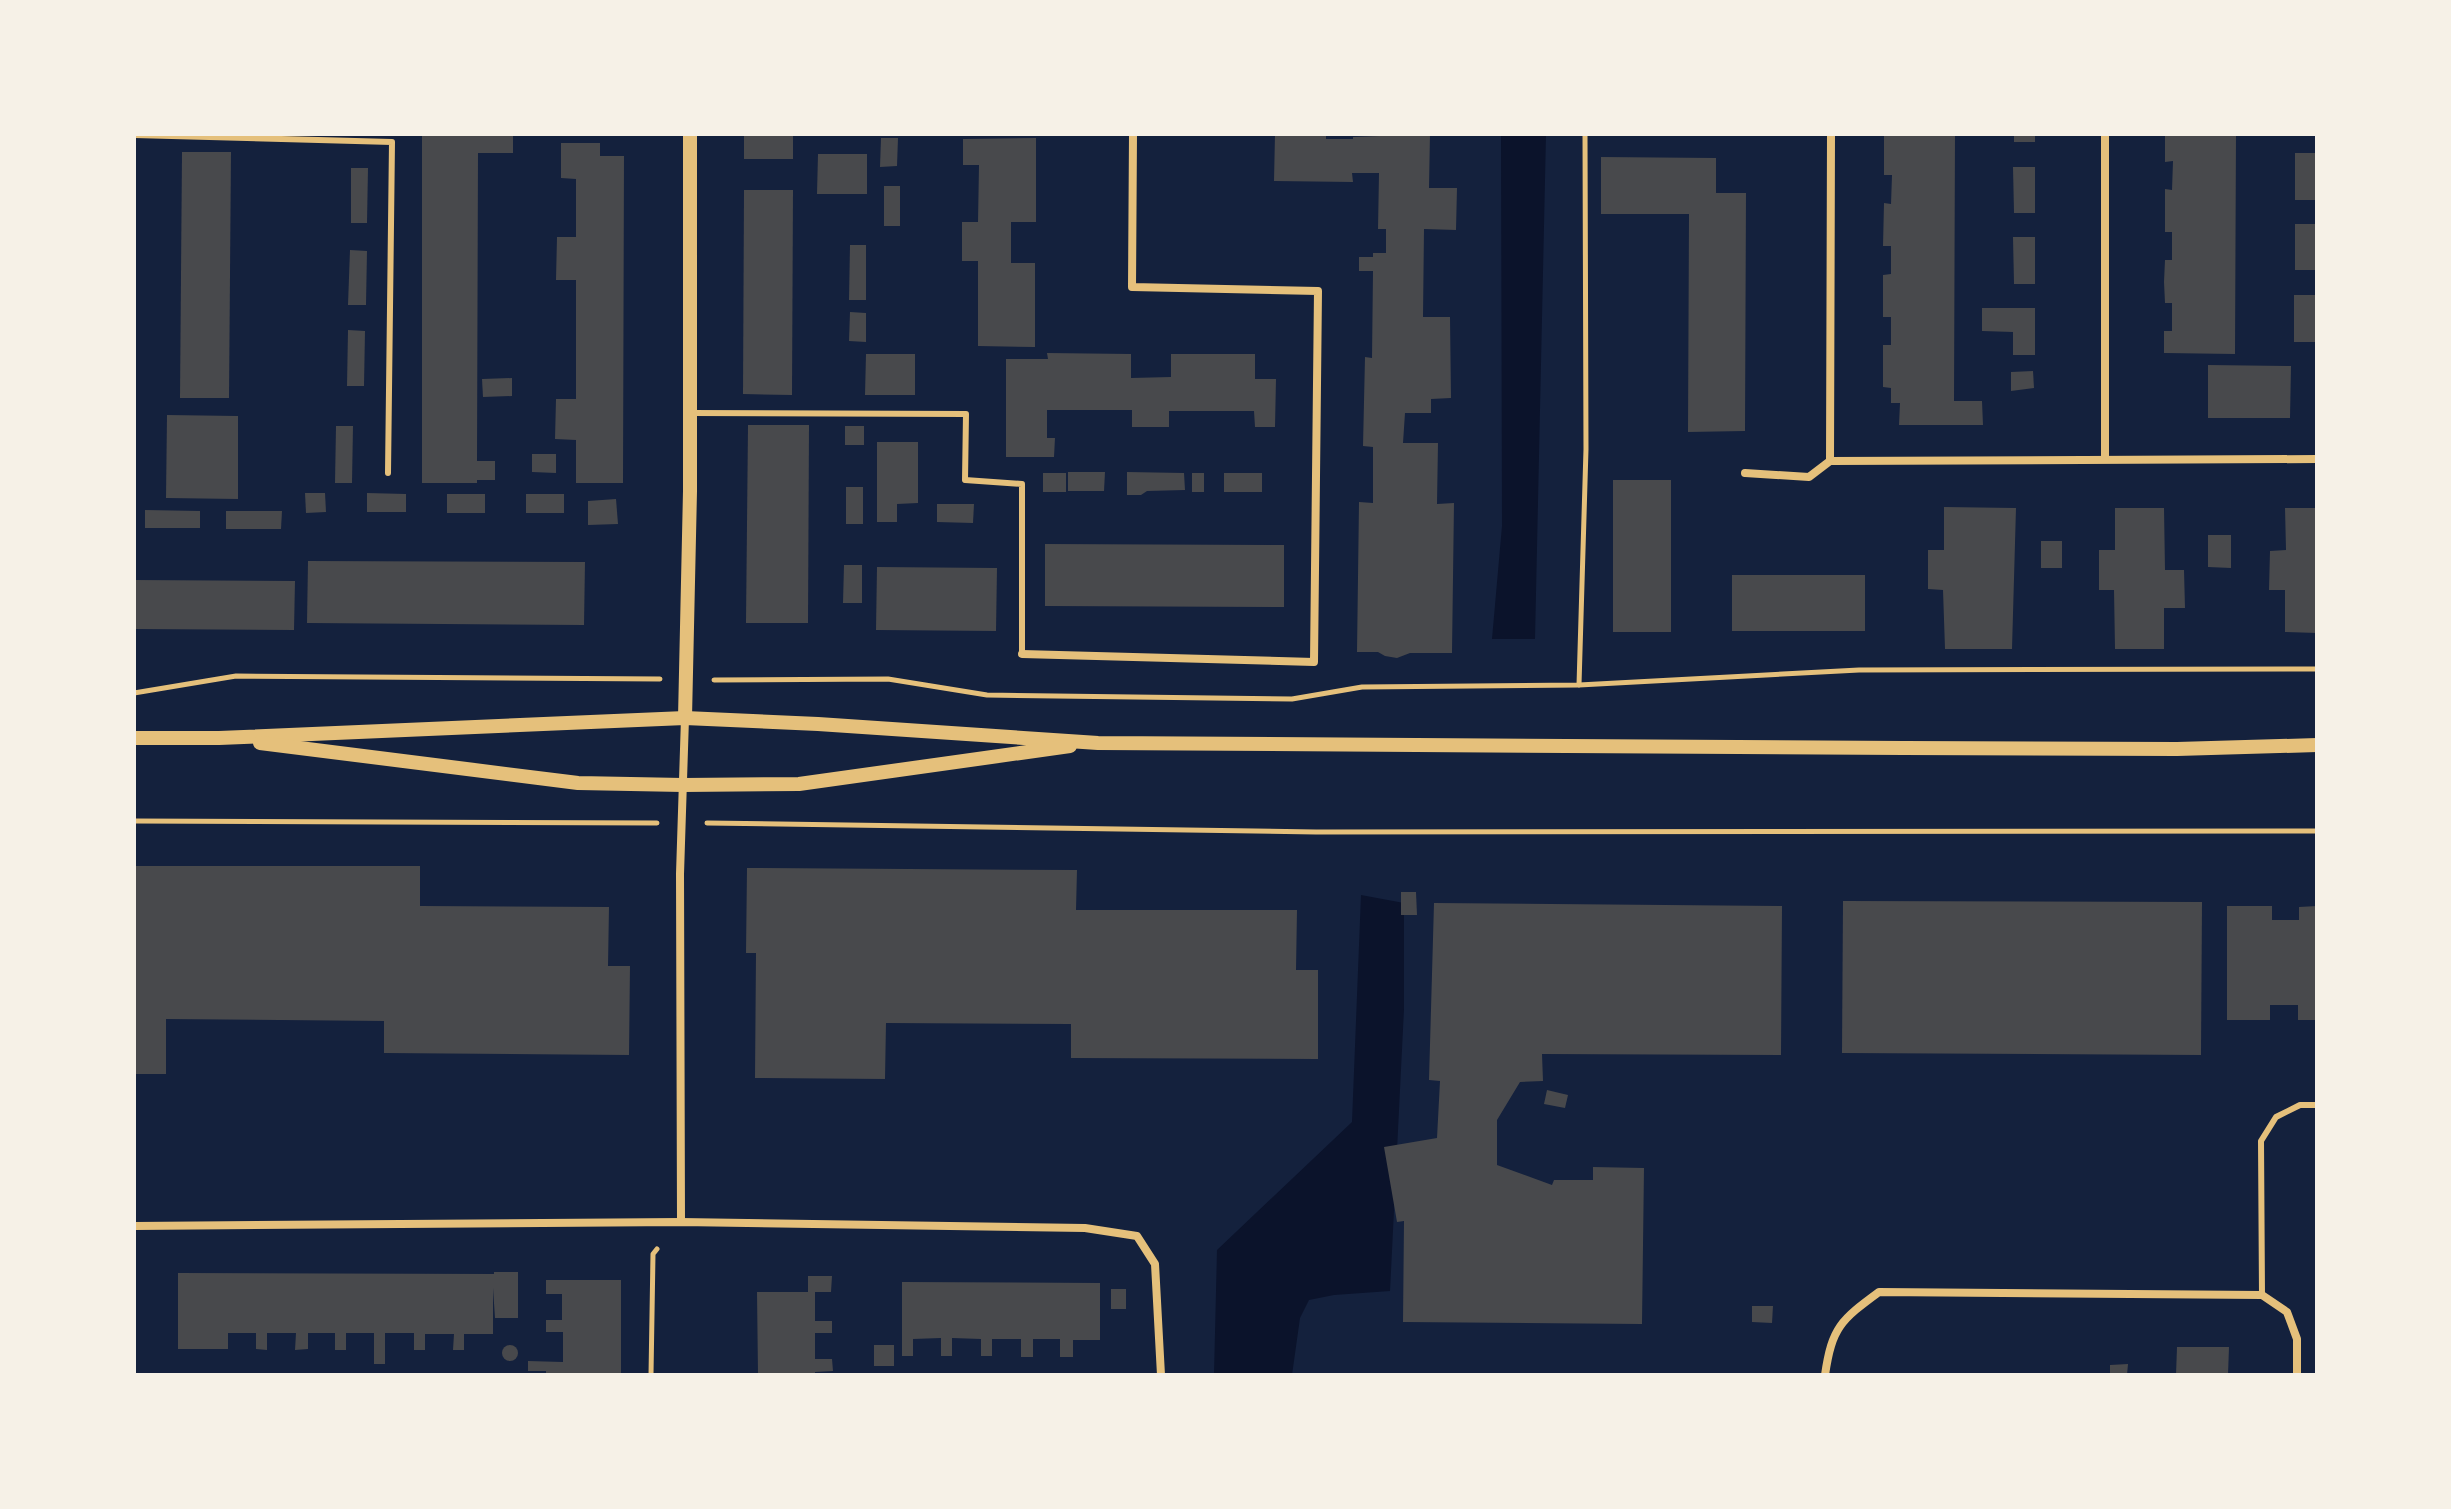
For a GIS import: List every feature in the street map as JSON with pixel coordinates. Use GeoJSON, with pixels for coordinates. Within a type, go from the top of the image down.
{"type":"FeatureCollection","features":[{"type":"Feature","properties":{"kind":"street"},"geometry":{"type":"LineString","coordinates":[[681,1222],[680,874],[690,413],[690,134]]}},
{"type":"Feature","properties":{"kind":"street"},"geometry":{"type":"LineString","coordinates":[[1022,654],[1314,662],[1318,291],[1132,287],[1133,134]]}},
{"type":"Feature","properties":{"kind":"street"},"geometry":{"type":"LineString","coordinates":[[1830,461],[1831,134]]}},
{"type":"Feature","properties":{"kind":"street"},"geometry":{"type":"LineString","coordinates":[[2105,134],[2105,459]]}},
{"type":"Feature","properties":{"kind":"street"},"geometry":{"type":"LineString","coordinates":[[1745,473],[1809,477],[1830,461],[2317,459]]}},
{"type":"Feature","properties":{"kind":"street"},"geometry":{"type":"LineString","coordinates":[[134,738],[219,738],[685,718],[1098,743],[1980,749],[2317,745]]}},
{"type":"Feature","properties":{"kind":"street"},"geometry":{"type":"LineString","coordinates":[[219,738],[578,783],[683,785],[799,784],[1098,743]]}},
{"type":"Feature","properties":{"kind":"street"},"geometry":{"type":"LineString","coordinates":[[134,1226],[681,1222],[1085,1228],[1137,1236],[1155,1264],[1161,1375]]}},
{"type":"Feature","properties":{"kind":"street"},"geometry":{"type":"LineString","coordinates":[[1825,1375],[1829,1347],[1845,1317],[1879,1292],[2262,1295],[2287,1312],[2297,1339],[2297,1375]]}},
{"type":"Feature","properties":{"kind":"lane"},"geometry":{"type":"LineString","coordinates":[[134,135],[392,142],[388,473]]}},
{"type":"Feature","properties":{"kind":"lane"},"geometry":{"type":"LineString","coordinates":[[690,413],[966,414],[965,480],[1022,484],[1022,654]]}},
{"type":"Feature","properties":{"kind":"lane"},"geometry":{"type":"LineString","coordinates":[[2262,1295],[2261,1141],[2276,1117],[2300,1105],[2317,1105]]}},
{"type":"Feature","properties":{"kind":"path"},"geometry":{"type":"LineString","coordinates":[[1579,685],[1586,449],[1585,134]]}},
{"type":"Feature","properties":{"kind":"path"},"geometry":{"type":"LineString","coordinates":[[134,693],[236,676],[888,679],[987,695],[1292,699],[1362,687],[1579,685],[1859,670],[2317,669]]}},
{"type":"Feature","properties":{"kind":"path"},"geometry":{"type":"LineString","coordinates":[[134,821],[682,823],[1316,832],[2317,831]]}},
{"type":"Feature","properties":{"kind":"path"},"geometry":{"type":"LineString","coordinates":[[651,1375],[653,1254],[681,1222]]}},
{"type":"Feature","properties":{"kind":"water"},"geometry":{"type":"Polygon","coordinates":[[[1501,134],[1546,134],[1535,639],[1492,639],[1502,526],[1501,134]]]}},
{"type":"Feature","properties":{"kind":"water"},"geometry":{"type":"Polygon","coordinates":[[[1361,895],[1404,903],[1404,1009],[1390,1291],[1309,1300],[1300,1318],[1292,1375],[1214,1375],[1217,1250],[1352,1122],[1361,895]]]}},
{"type":"Feature","properties":{"kind":"building"},"geometry":{"type":"Polygon","coordinates":[[[744,134],[793,134],[793,159],[744,159],[744,134]]]}},
{"type":"Feature","properties":{"kind":"building"},"geometry":{"type":"Polygon","coordinates":[[[1275,134],[1326,134],[1326,139],[1353,139],[1379,134],[1430,134],[1429,188],[1457,188],[1456,230],[1424,229],[1423,317],[1450,317],[1451,398],[1431,399],[1431,413],[1405,413],[1403,443],[1438,443],[1437,504],[1454,503],[1452,653],[1410,653],[1397,658],[1378,652],[1357,652],[1359,502],[1373,503],[1373,447],[1363,446],[1365,357],[1372,358],[1373,271],[1359,271],[1359,257],[1386,253],[1386,229],[1378,229],[1379,173],[1352,173],[1353,182],[1274,181],[1275,134]]]}},
{"type":"Feature","properties":{"kind":"building"},"geometry":{"type":"Polygon","coordinates":[[[1884,134],[1955,134],[1954,401],[1982,401],[1983,425],[1899,425],[1900,403],[1891,403],[1891,388],[1883,387],[1883,345],[1891,345],[1891,317],[1883,317],[1883,275],[1891,274],[1891,246],[1883,246],[1884,203],[1891,204],[1892,175],[1884,175],[1884,134]]]}},
{"type":"Feature","properties":{"kind":"building"},"geometry":{"type":"Polygon","coordinates":[[[2014,134],[2035,134],[2035,142],[2014,142],[2014,134]]]}},
{"type":"Feature","properties":{"kind":"building"},"geometry":{"type":"Polygon","coordinates":[[[2165,134],[2236,134],[2235,354],[2164,353],[2164,331],[2172,331],[2172,303],[2165,303],[2164,282],[2165,260],[2172,260],[2172,232],[2165,232],[2165,189],[2172,190],[2173,161],[2165,162],[2165,134]]]}},
{"type":"Feature","properties":{"kind":"building"},"geometry":{"type":"Polygon","coordinates":[[[422,135],[513,135],[513,153],[478,153],[477,461],[495,461],[495,480],[422,483],[422,135]]]}},
{"type":"Feature","properties":{"kind":"building"},"geometry":{"type":"Polygon","coordinates":[[[881,138],[898,138],[897,166],[880,167],[881,138]]]}},
{"type":"Feature","properties":{"kind":"building"},"geometry":{"type":"Polygon","coordinates":[[[1036,138],[1036,222],[1011,222],[1011,263],[1035,263],[1035,347],[978,346],[978,261],[962,261],[962,222],[978,222],[979,165],[963,165],[963,139],[1036,138]]]}},
{"type":"Feature","properties":{"kind":"building"},"geometry":{"type":"Polygon","coordinates":[[[561,143],[600,143],[600,156],[624,156],[623,483],[576,483],[576,440],[555,439],[556,399],[576,399],[576,280],[556,280],[557,237],[576,237],[576,179],[561,178],[561,143]]]}},
{"type":"Feature","properties":{"kind":"building"},"geometry":{"type":"Polygon","coordinates":[[[182,152],[231,152],[229,398],[180,398],[182,152]]]}},
{"type":"Feature","properties":{"kind":"building"},"geometry":{"type":"Polygon","coordinates":[[[2295,153],[2317,153],[2317,200],[2295,200],[2295,153]]]}},
{"type":"Feature","properties":{"kind":"building"},"geometry":{"type":"Polygon","coordinates":[[[818,154],[867,154],[867,194],[817,194],[818,154]]]}},
{"type":"Feature","properties":{"kind":"building"},"geometry":{"type":"Polygon","coordinates":[[[1601,157],[1716,158],[1716,193],[1746,193],[1745,431],[1688,432],[1689,214],[1601,214],[1601,157]]]}},
{"type":"Feature","properties":{"kind":"building"},"geometry":{"type":"Polygon","coordinates":[[[2013,167],[2035,167],[2035,213],[2014,213],[2013,167]]]}},
{"type":"Feature","properties":{"kind":"building"},"geometry":{"type":"Polygon","coordinates":[[[351,168],[368,168],[367,223],[351,223],[351,168]]]}},
{"type":"Feature","properties":{"kind":"building"},"geometry":{"type":"Polygon","coordinates":[[[884,186],[900,186],[900,226],[884,226],[884,186]]]}},
{"type":"Feature","properties":{"kind":"building"},"geometry":{"type":"Polygon","coordinates":[[[744,190],[793,190],[792,395],[743,394],[744,190]]]}},
{"type":"Feature","properties":{"kind":"building"},"geometry":{"type":"Polygon","coordinates":[[[2295,224],[2317,224],[2316,270],[2295,270],[2295,224]]]}},
{"type":"Feature","properties":{"kind":"building"},"geometry":{"type":"Polygon","coordinates":[[[2013,237],[2035,237],[2035,284],[2014,284],[2013,237]]]}},
{"type":"Feature","properties":{"kind":"building"},"geometry":{"type":"Polygon","coordinates":[[[850,245],[866,245],[866,300],[849,300],[850,245]]]}},
{"type":"Feature","properties":{"kind":"building"},"geometry":{"type":"Polygon","coordinates":[[[350,250],[367,251],[366,305],[348,305],[350,250]]]}},
{"type":"Feature","properties":{"kind":"building"},"geometry":{"type":"Polygon","coordinates":[[[2294,295],[2316,295],[2316,342],[2294,342],[2294,295]]]}},
{"type":"Feature","properties":{"kind":"building"},"geometry":{"type":"Polygon","coordinates":[[[1982,308],[2035,308],[2035,355],[2013,355],[2013,332],[1982,331],[1982,308]]]}},
{"type":"Feature","properties":{"kind":"building"},"geometry":{"type":"Polygon","coordinates":[[[850,312],[866,313],[866,342],[849,341],[850,312]]]}},
{"type":"Feature","properties":{"kind":"building"},"geometry":{"type":"Polygon","coordinates":[[[348,330],[365,331],[364,386],[347,386],[348,330]]]}},
{"type":"Feature","properties":{"kind":"building"},"geometry":{"type":"Polygon","coordinates":[[[1047,353],[1131,354],[1131,378],[1171,377],[1171,354],[1255,354],[1255,379],[1276,379],[1275,427],[1255,427],[1254,411],[1169,411],[1169,427],[1132,427],[1132,410],[1047,410],[1047,438],[1055,438],[1054,457],[1006,457],[1006,359],[1048,359],[1047,353]]]}},
{"type":"Feature","properties":{"kind":"building"},"geometry":{"type":"Polygon","coordinates":[[[866,354],[915,354],[915,395],[865,395],[866,354]]]}},
{"type":"Feature","properties":{"kind":"building"},"geometry":{"type":"Polygon","coordinates":[[[2208,365],[2291,366],[2290,418],[2208,418],[2208,365]]]}},
{"type":"Feature","properties":{"kind":"building"},"geometry":{"type":"Polygon","coordinates":[[[2033,371],[2034,388],[2011,391],[2011,372],[2033,371]]]}},
{"type":"Feature","properties":{"kind":"building"},"geometry":{"type":"Polygon","coordinates":[[[512,378],[512,396],[483,397],[482,379],[512,378]]]}},
{"type":"Feature","properties":{"kind":"building"},"geometry":{"type":"Polygon","coordinates":[[[167,415],[238,416],[238,499],[166,498],[167,415]]]}},
{"type":"Feature","properties":{"kind":"building"},"geometry":{"type":"Polygon","coordinates":[[[748,425],[809,425],[808,623],[746,623],[748,425]]]}},
{"type":"Feature","properties":{"kind":"building"},"geometry":{"type":"Polygon","coordinates":[[[336,426],[353,426],[352,483],[335,483],[336,426]]]}},
{"type":"Feature","properties":{"kind":"building"},"geometry":{"type":"Polygon","coordinates":[[[845,426],[864,426],[864,445],[845,445],[845,426]]]}},
{"type":"Feature","properties":{"kind":"building"},"geometry":{"type":"Polygon","coordinates":[[[877,442],[918,442],[918,503],[897,504],[897,522],[877,522],[877,442]]]}},
{"type":"Feature","properties":{"kind":"building"},"geometry":{"type":"Polygon","coordinates":[[[532,454],[556,454],[556,473],[532,472],[532,454]]]}},
{"type":"Feature","properties":{"kind":"building"},"geometry":{"type":"Polygon","coordinates":[[[1068,472],[1105,472],[1104,491],[1068,491],[1068,472]]]}},
{"type":"Feature","properties":{"kind":"building"},"geometry":{"type":"Polygon","coordinates":[[[1127,472],[1184,473],[1185,490],[1127,495],[1127,472]]]}},
{"type":"Feature","properties":{"kind":"building"},"geometry":{"type":"Polygon","coordinates":[[[1043,473],[1066,473],[1066,492],[1043,492],[1043,473]]]}},
{"type":"Feature","properties":{"kind":"building"},"geometry":{"type":"Polygon","coordinates":[[[1192,473],[1204,473],[1204,492],[1192,492],[1192,473]]]}},
{"type":"Feature","properties":{"kind":"building"},"geometry":{"type":"Polygon","coordinates":[[[1224,473],[1262,473],[1262,492],[1224,492],[1224,473]]]}},
{"type":"Feature","properties":{"kind":"building"},"geometry":{"type":"Polygon","coordinates":[[[1613,480],[1671,480],[1671,632],[1613,632],[1613,480]]]}},
{"type":"Feature","properties":{"kind":"building"},"geometry":{"type":"Polygon","coordinates":[[[846,487],[863,487],[863,524],[846,524],[846,487]]]}},
{"type":"Feature","properties":{"kind":"building"},"geometry":{"type":"Polygon","coordinates":[[[305,493],[325,493],[326,512],[306,513],[305,493]]]}},
{"type":"Feature","properties":{"kind":"building"},"geometry":{"type":"Polygon","coordinates":[[[367,493],[406,494],[406,512],[367,512],[367,493]]]}},
{"type":"Feature","properties":{"kind":"building"},"geometry":{"type":"Polygon","coordinates":[[[447,494],[485,494],[485,513],[447,513],[447,494]]]}},
{"type":"Feature","properties":{"kind":"building"},"geometry":{"type":"Polygon","coordinates":[[[526,494],[564,494],[564,513],[526,513],[526,494]]]}},
{"type":"Feature","properties":{"kind":"building"},"geometry":{"type":"Polygon","coordinates":[[[616,499],[618,524],[588,525],[588,501],[616,499]]]}},
{"type":"Feature","properties":{"kind":"building"},"geometry":{"type":"Polygon","coordinates":[[[937,504],[974,504],[973,523],[937,522],[937,504]]]}},
{"type":"Feature","properties":{"kind":"building"},"geometry":{"type":"Polygon","coordinates":[[[1944,507],[2016,508],[2012,649],[1945,649],[1943,590],[1928,589],[1928,550],[1944,550],[1944,507]]]}},
{"type":"Feature","properties":{"kind":"building"},"geometry":{"type":"Polygon","coordinates":[[[2115,508],[2164,508],[2165,570],[2184,570],[2185,608],[2164,608],[2164,649],[2115,649],[2114,590],[2099,590],[2099,550],[2115,550],[2115,508]]]}},
{"type":"Feature","properties":{"kind":"building"},"geometry":{"type":"Polygon","coordinates":[[[2285,508],[2317,508],[2317,633],[2285,632],[2285,590],[2269,590],[2270,551],[2286,550],[2285,508]]]}},
{"type":"Feature","properties":{"kind":"building"},"geometry":{"type":"Polygon","coordinates":[[[145,510],[200,511],[200,528],[145,528],[145,510]]]}},
{"type":"Feature","properties":{"kind":"building"},"geometry":{"type":"Polygon","coordinates":[[[226,511],[282,511],[281,529],[226,529],[226,511]]]}},
{"type":"Feature","properties":{"kind":"building"},"geometry":{"type":"Polygon","coordinates":[[[2208,535],[2231,535],[2231,568],[2208,567],[2208,535]]]}},
{"type":"Feature","properties":{"kind":"building"},"geometry":{"type":"Polygon","coordinates":[[[2041,541],[2062,541],[2062,568],[2041,568],[2041,541]]]}},
{"type":"Feature","properties":{"kind":"building"},"geometry":{"type":"Polygon","coordinates":[[[1045,544],[1284,545],[1284,607],[1045,606],[1045,544]]]}},
{"type":"Feature","properties":{"kind":"building"},"geometry":{"type":"Polygon","coordinates":[[[308,561],[585,562],[584,625],[307,623],[308,561]]]}},
{"type":"Feature","properties":{"kind":"building"},"geometry":{"type":"Polygon","coordinates":[[[844,565],[862,565],[862,603],[843,603],[844,565]]]}},
{"type":"Feature","properties":{"kind":"building"},"geometry":{"type":"Polygon","coordinates":[[[877,567],[997,568],[996,631],[876,630],[877,567]]]}},
{"type":"Feature","properties":{"kind":"building"},"geometry":{"type":"Polygon","coordinates":[[[1732,575],[1865,575],[1865,631],[1732,631],[1732,575]]]}},
{"type":"Feature","properties":{"kind":"building"},"geometry":{"type":"Polygon","coordinates":[[[134,580],[295,581],[294,630],[134,629],[134,580]]]}},
{"type":"Feature","properties":{"kind":"building"},"geometry":{"type":"Polygon","coordinates":[[[134,866],[420,866],[420,906],[609,907],[608,966],[630,966],[629,1055],[384,1053],[384,1021],[166,1019],[166,1074],[134,1074],[134,866]]]}},
{"type":"Feature","properties":{"kind":"building"},"geometry":{"type":"Polygon","coordinates":[[[747,868],[1077,870],[1076,910],[1297,910],[1296,970],[1318,970],[1318,1059],[1071,1058],[1071,1024],[886,1023],[885,1079],[755,1078],[756,953],[746,953],[747,868]]]}},
{"type":"Feature","properties":{"kind":"building"},"geometry":{"type":"Polygon","coordinates":[[[1401,892],[1416,892],[1417,915],[1401,915],[1401,892]]]}},
{"type":"Feature","properties":{"kind":"building"},"geometry":{"type":"Polygon","coordinates":[[[1843,901],[2202,902],[2201,1055],[1842,1053],[1843,901]]]}},
{"type":"Feature","properties":{"kind":"building"},"geometry":{"type":"Polygon","coordinates":[[[1434,903],[1782,906],[1781,1055],[1542,1054],[1543,1081],[1520,1082],[1497,1120],[1497,1165],[1552,1185],[1554,1180],[1593,1180],[1593,1167],[1644,1168],[1642,1324],[1403,1322],[1404,1221],[1397,1222],[1384,1147],[1437,1138],[1440,1081],[1429,1080],[1434,903]]]}},
{"type":"Feature","properties":{"kind":"building"},"geometry":{"type":"Polygon","coordinates":[[[2227,906],[2272,906],[2272,920],[2299,920],[2299,907],[2317,906],[2317,1020],[2298,1020],[2298,1005],[2270,1005],[2270,1020],[2227,1020],[2227,906]]]}},
{"type":"Feature","properties":{"kind":"building"},"geometry":{"type":"Polygon","coordinates":[[[1547,1090],[1568,1095],[1565,1108],[1544,1104],[1547,1090]]]}},
{"type":"Feature","properties":{"kind":"building"},"geometry":{"type":"Polygon","coordinates":[[[518,1272],[518,1318],[495,1318],[493,1288],[493,1334],[464,1334],[464,1350],[453,1350],[454,1334],[425,1334],[425,1350],[414,1350],[414,1333],[385,1333],[385,1364],[374,1364],[374,1333],[346,1333],[346,1350],[335,1350],[335,1333],[308,1333],[308,1349],[295,1350],[296,1333],[267,1333],[267,1350],[256,1349],[256,1333],[228,1333],[228,1349],[178,1349],[178,1273],[518,1272]]]}},
{"type":"Feature","properties":{"kind":"building"},"geometry":{"type":"Polygon","coordinates":[[[808,1276],[832,1276],[831,1292],[815,1292],[815,1321],[832,1321],[832,1333],[815,1333],[815,1359],[832,1359],[833,1371],[815,1372],[815,1375],[758,1375],[757,1292],[808,1292],[808,1276]]]}},
{"type":"Feature","properties":{"kind":"building"},"geometry":{"type":"Polygon","coordinates":[[[546,1280],[621,1280],[621,1375],[563,1375],[528,1371],[528,1361],[563,1362],[563,1332],[546,1332],[546,1320],[562,1320],[562,1294],[546,1294],[546,1280]]]}},
{"type":"Feature","properties":{"kind":"building"},"geometry":{"type":"Polygon","coordinates":[[[902,1282],[1100,1283],[1100,1340],[1073,1340],[1073,1357],[1060,1357],[1060,1339],[1033,1339],[1033,1357],[1021,1357],[1021,1339],[992,1339],[992,1356],[981,1356],[981,1339],[952,1338],[952,1356],[941,1356],[941,1338],[913,1339],[913,1356],[902,1356],[902,1282]]]}},
{"type":"Feature","properties":{"kind":"building"},"geometry":{"type":"Polygon","coordinates":[[[1111,1289],[1126,1289],[1126,1309],[1111,1309],[1111,1289]]]}},
{"type":"Feature","properties":{"kind":"building"},"geometry":{"type":"Polygon","coordinates":[[[1752,1306],[1773,1306],[1772,1323],[1752,1322],[1752,1306]]]}},
{"type":"Feature","properties":{"kind":"building"},"geometry":{"type":"Polygon","coordinates":[[[510,1345],[516,1347],[516,1359],[510,1361],[504,1359],[502,1353],[504,1347],[510,1345]]]}},
{"type":"Feature","properties":{"kind":"building"},"geometry":{"type":"Polygon","coordinates":[[[874,1345],[894,1345],[894,1366],[874,1366],[874,1345]]]}},
{"type":"Feature","properties":{"kind":"building"},"geometry":{"type":"Polygon","coordinates":[[[2177,1347],[2229,1347],[2228,1375],[2176,1375],[2177,1347]]]}},
{"type":"Feature","properties":{"kind":"building"},"geometry":{"type":"Polygon","coordinates":[[[2128,1364],[2127,1375],[2110,1375],[2110,1365],[2128,1364]]]}}]}
